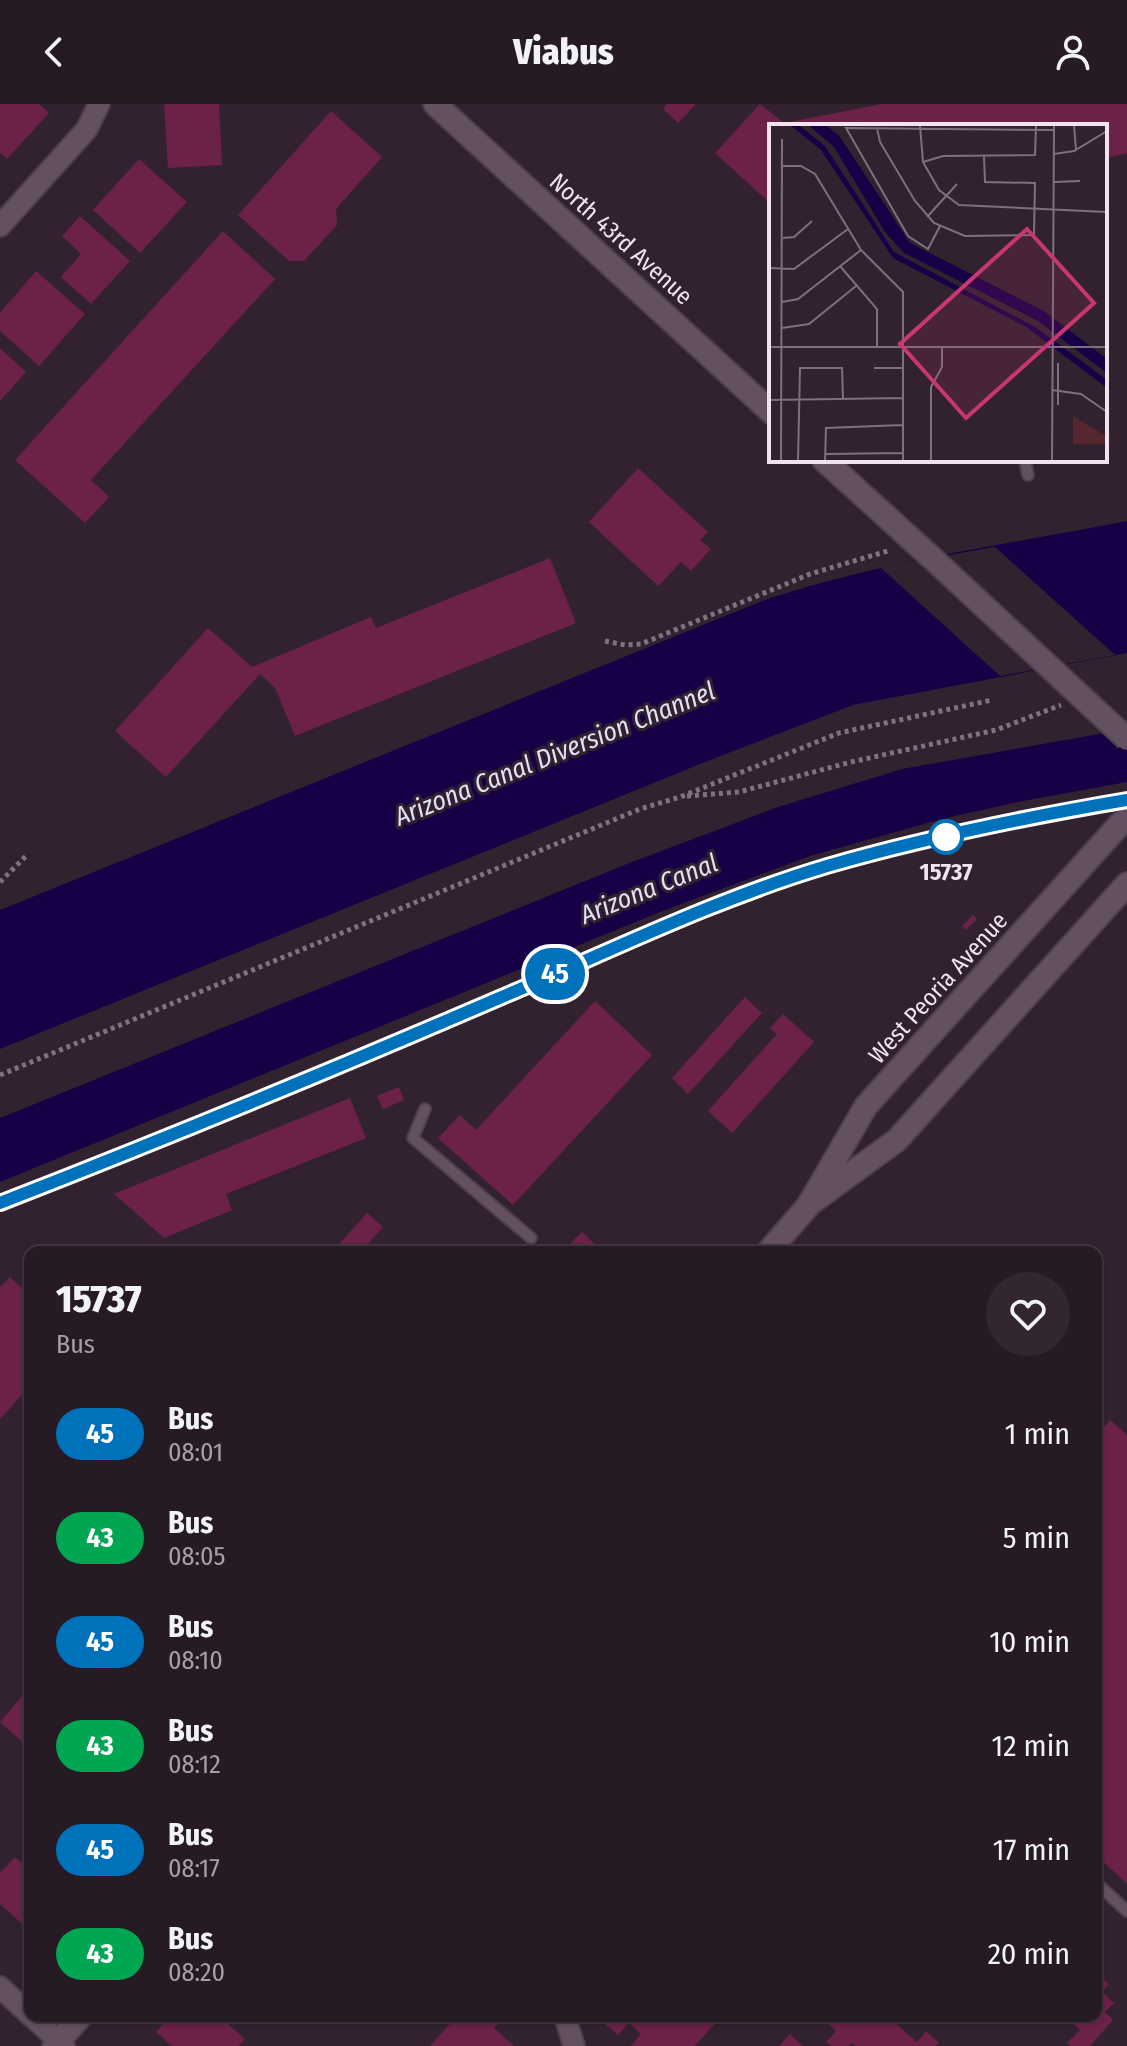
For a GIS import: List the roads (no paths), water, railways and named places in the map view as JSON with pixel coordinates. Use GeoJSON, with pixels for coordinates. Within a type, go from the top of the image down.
{"type":"FeatureCollection","features":[{"type":"Feature","properties":{"kind":"main road","name":"North 43rd Avenue"},"geometry":{"type":"LineString","coordinates":[[435,104],[769,410]]}},
{"type":"Feature","properties":{"kind":"main road"},"geometry":{"type":"LineString","coordinates":[[826,462],[1127,739]]}},
{"type":"Feature","properties":{"kind":"main road","name":"West Peoria Avenue"},"geometry":{"type":"LineString","coordinates":[[773,1246],[808,1206],[866,1106],[1110,835],[1127,820]]}},
{"type":"Feature","properties":{"kind":"main road","name":"West Peoria Avenue"},"geometry":{"type":"LineString","coordinates":[[808,1206],[897,1140],[1127,884]]}},
{"type":"Feature","properties":{"kind":"main road"},"geometry":{"type":"LineString","coordinates":[[58,2044],[76,2022]]}},
{"type":"Feature","properties":{"kind":"street"},"geometry":{"type":"LineString","coordinates":[[0,226],[87,129],[99,104]]}},
{"type":"Feature","properties":{"kind":"street"},"geometry":{"type":"LineString","coordinates":[[0,1987],[24,2009]]}},
{"type":"Feature","properties":{"kind":"street"},"geometry":{"type":"LineString","coordinates":[[38,2022],[58,2044]]}},
{"type":"Feature","properties":{"kind":"street"},"geometry":{"type":"LineString","coordinates":[[567,2022],[574,2046]]}},
{"type":"Feature","properties":{"kind":"lane"},"geometry":{"type":"LineString","coordinates":[[1025,462],[1028,475]]}},
{"type":"Feature","properties":{"kind":"lane"},"geometry":{"type":"LineString","coordinates":[[0,1203],[349,1063],[660,926],[798,876],[826,866],[935,840],[1127,800]]}},
{"type":"Feature","properties":{"kind":"lane"},"geometry":{"type":"LineString","coordinates":[[425,1109],[413,1138],[531,1238]]}},
{"type":"Feature","properties":{"kind":"lane"},"geometry":{"type":"LineString","coordinates":[[1102,1888],[1127,1911]]}},
{"type":"Feature","properties":{"kind":"water","name":"Arizona Canal Diversion Channel"},"geometry":{"type":"Polygon","coordinates":[[[1127,521],[1127,653],[853,705],[710,760],[0,1049],[0,910],[762,601],[897,564],[1127,521]]]}},
{"type":"Feature","properties":{"kind":"water","name":"Arizona Canal"},"geometry":{"type":"Polygon","coordinates":[[[1127,729],[1127,782],[942,819],[810,856],[660,912],[0,1182],[0,1118],[632,862],[778,807],[902,769],[1127,729]]]}},
{"type":"Feature","properties":{"kind":"place","name":"15737"},"geometry":{"type":"Point","coordinates":[946,837]}}]}
